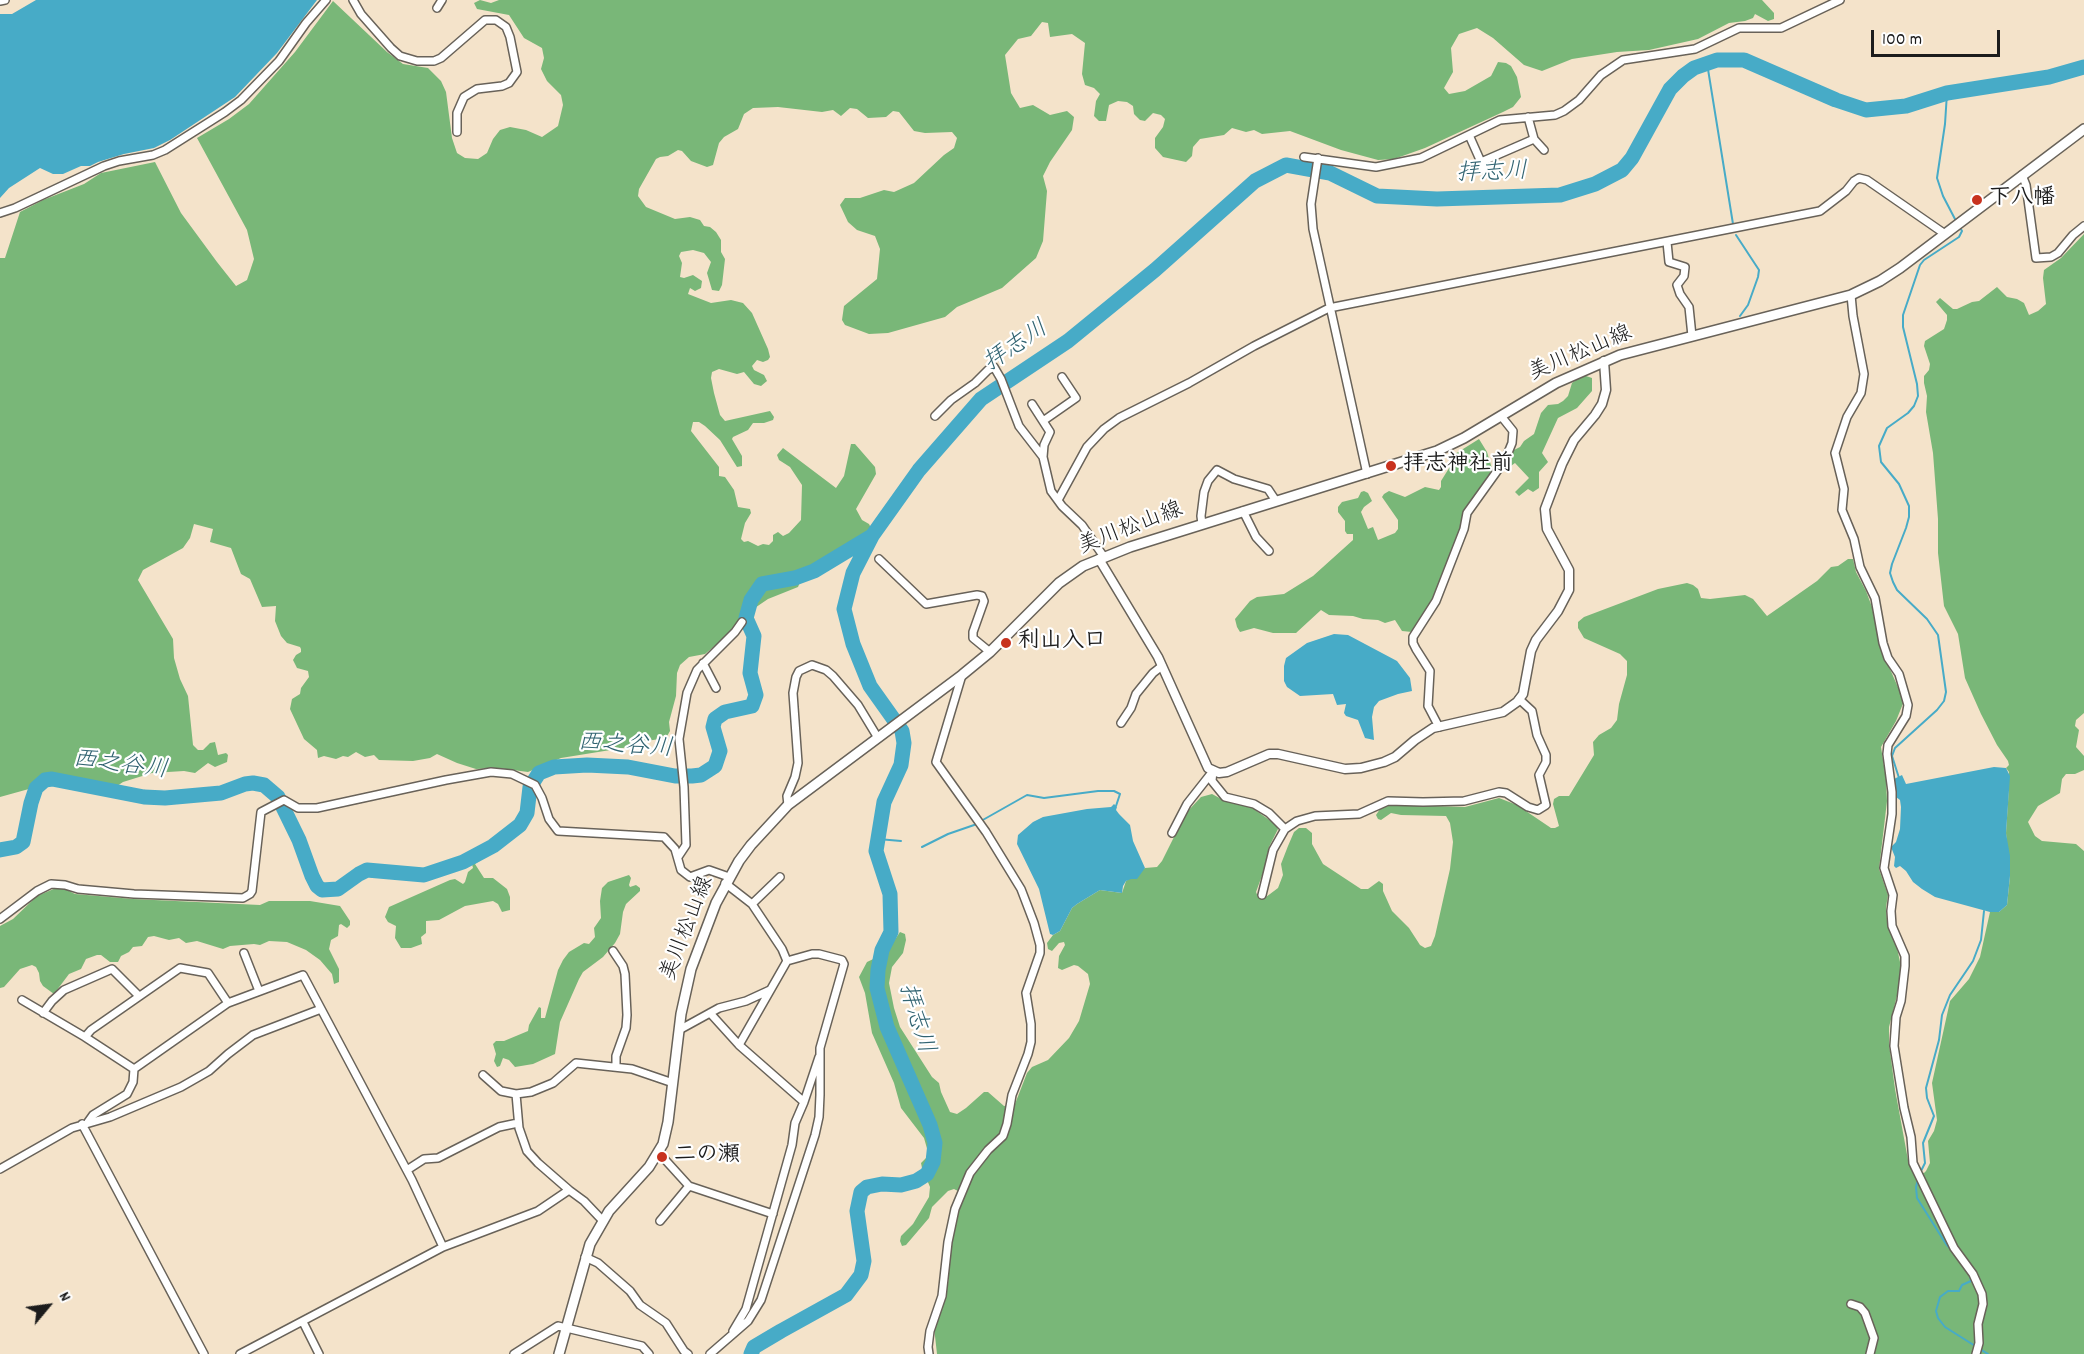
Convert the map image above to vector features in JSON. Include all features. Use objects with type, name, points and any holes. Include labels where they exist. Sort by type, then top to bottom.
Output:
[{"type":"main road","name":"美川松山線","points":[[559,1354],[590,1244],[615,1204],[659,1154],[666,1134],[678,1030],[691,969],[727,880],[751,845],[788,805],[962,675],[990,652],[1047,593],[1069,575],[1102,558],[1243,510],[1437,451],[1464,438],[1556,383],[1604,362],[1646,348],[1851,295],[1889,275],[2084,129]]},
{"type":"street","points":[[0,1],[5,0]]},
{"type":"street","points":[[0,213],[104,166],[165,150],[225,112],[268,73],[326,0]]},
{"type":"street","points":[[353,0],[361,14],[391,48],[400,56],[417,61],[434,61],[441,58],[485,20],[496,20],[506,27],[517,72],[508,83],[493,88],[477,89],[464,97],[457,113],[457,132]]},
{"type":"street","points":[[436,8],[442,0]]},
{"type":"street","points":[[1304,157],[1376,167],[1421,158],[1500,120],[1555,115],[1572,107],[1601,75],[1623,60],[1695,49],[1739,28],[1781,28],[1840,0]]},
{"type":"street","points":[[1528,117],[1534,139],[1544,150]]},
{"type":"street","points":[[1469,135],[1485,171]]},
{"type":"street","points":[[1481,162],[1534,139]]},
{"type":"street","points":[[1317,159],[1311,211],[1329,308],[1367,474]]},
{"type":"street","points":[[2022,175],[2026,185],[2036,258],[2051,257],[2058,253],[2084,226]]},
{"type":"street","points":[[1058,500],[1088,447],[1104,429],[1119,418],[1329,308],[1820,211],[1860,178],[1867,180],[1945,234]]},
{"type":"street","points":[[1667,242],[1669,262],[1685,267],[1684,276],[1677,285],[1689,307],[1692,336]]},
{"type":"street","points":[[1851,295],[1852,316],[1864,374],[1862,393],[1847,417],[1836,448],[1836,461],[1844,489],[1842,510],[1854,539],[1860,567],[1875,598],[1883,643],[1888,657],[1899,674],[1908,705],[1906,716],[1888,745],[1887,754],[1892,792],[1892,814],[1884,868],[1893,895],[1892,926],[1905,956],[1905,978],[1896,1017],[1894,1046],[1911,1137],[1912,1163],[1954,1248],[1973,1274],[1982,1294],[1983,1304],[1978,1324],[1979,1343],[1976,1354]]},
{"type":"street","points":[[1032,404],[1050,432],[1044,445],[1043,457],[1048,483],[1058,500],[1083,525],[1152,645],[1204,761],[1213,771],[1227,772],[1269,754],[1345,769],[1361,768],[1395,757],[1424,733],[1439,727],[1503,712],[1519,699],[1527,682],[1530,658],[1536,640],[1558,611],[1569,590],[1569,570],[1547,529],[1545,509],[1574,440],[1595,416],[1602,404],[1606,390],[1604,362]]},
{"type":"street","points":[[935,416],[994,367],[998,371],[1018,426],[1043,457]]},
{"type":"street","points":[[1043,421],[1076,398],[1064,381],[1074,379]]},
{"type":"street","points":[[1439,727],[1428,706],[1430,671],[1413,643],[1413,637],[1436,601],[1464,529],[1467,513],[1505,460],[1512,442],[1513,431],[1501,416]]},
{"type":"street","points":[[1202,524],[1204,492],[1208,481],[1217,470],[1234,479],[1268,489],[1276,501]]},
{"type":"street","points":[[1243,510],[1257,537],[1269,551]]},
{"type":"street","points":[[879,559],[926,604],[982,596],[984,601],[973,638],[990,652]]},
{"type":"street","points":[[678,857],[686,845],[684,787],[679,739],[681,718],[693,678],[703,663],[735,632],[742,622]]},
{"type":"street","points":[[703,663],[716,688]]},
{"type":"street","points":[[788,805],[787,796],[798,763],[793,693],[799,671],[812,665],[826,670],[850,694],[878,738]]},
{"type":"street","points":[[1121,723],[1131,708],[1136,694],[1153,673],[1162,666]]},
{"type":"street","points":[[929,1354],[930,1331],[942,1296],[948,1242],[955,1209],[970,1173],[988,1150],[1003,1136],[1012,1095],[1028,1054],[1031,1024],[1026,993],[1040,953],[1034,923],[1021,888],[986,832],[936,762],[961,685],[962,675]]},
{"type":"street","points":[[1262,895],[1273,850],[1284,829],[1304,819],[1359,814],[1388,801],[1464,801],[1499,792],[1534,810],[1546,805],[1539,775],[1546,762],[1546,755],[1537,735],[1532,711],[1519,699]]},
{"type":"street","points":[[1213,771],[1212,781],[1225,797],[1254,804],[1269,813],[1284,829]]},
{"type":"street","points":[[1172,833],[1187,804],[1213,771]]},
{"type":"street","points":[[0,919],[37,891],[51,884],[134,894],[247,896],[252,891],[261,812],[275,805],[284,801],[298,808],[317,808],[478,773],[501,772],[527,779],[535,785],[549,819],[558,831],[610,835],[657,835],[669,841],[678,857],[681,870],[690,877],[709,870],[727,880],[752,904],[782,949],[787,961]]},
{"type":"street","points":[[752,904],[780,878]]},
{"type":"street","points":[[613,951],[623,966],[625,974],[627,1015],[626,1028],[616,1056],[616,1066]]},
{"type":"street","points":[[243,953],[259,992]]},
{"type":"street","points":[[728,1338],[746,1309],[792,1145],[795,1123],[820,1055],[844,964],[842,960],[812,954],[787,961],[739,1045]]},
{"type":"street","points":[[85,1037],[91,1030],[180,968],[208,973],[228,1003]]},
{"type":"street","points":[[43,1013],[64,990],[112,969],[139,996]]},
{"type":"street","points":[[134,1069],[228,1003],[303,975],[407,1170],[443,1247]]},
{"type":"street","points":[[678,1030],[711,1012],[770,990]]},
{"type":"street","points":[[22,1000],[134,1069]]},
{"type":"street","points":[[0,1168],[85,1123],[110,1117],[181,1087],[209,1071],[228,1053],[253,1035],[321,1009]]},
{"type":"street","points":[[711,1012],[739,1045],[804,1102]]},
{"type":"street","points":[[710,1354],[748,1321],[756,1311],[771,1271],[819,1117],[820,1055]]},
{"type":"street","points":[[483,1075],[501,1091],[516,1094],[531,1092],[553,1083],[576,1064],[632,1069],[673,1083]]},
{"type":"street","points":[[85,1123],[93,1115],[127,1094],[133,1082],[134,1069]]},
{"type":"street","points":[[516,1094],[518,1123],[524,1144],[531,1157],[585,1201],[603,1221]]},
{"type":"street","points":[[85,1123],[204,1354]]},
{"type":"street","points":[[407,1170],[424,1159],[438,1158],[500,1127],[518,1123]]},
{"type":"street","points":[[659,1154],[689,1186],[772,1214]]},
{"type":"street","points":[[660,1221],[689,1186]]},
{"type":"street","points":[[240,1354],[443,1247],[538,1211],[569,1190]]},
{"type":"street","points":[[585,1257],[598,1263],[630,1291],[640,1305],[666,1323],[688,1354]]},
{"type":"street","points":[[1851,1304],[1860,1308],[1865,1314],[1874,1338],[1870,1354]]},
{"type":"street","points":[[303,1322],[319,1354]]},
{"type":"street","points":[[514,1354],[558,1326],[642,1346],[649,1354]]},
{"type":"green space","points":[[480,0],[491,3],[499,0],[1762,0],[1774,13],[1774,19],[1768,21],[1755,14],[1753,18],[1729,23],[1698,39],[1649,50],[1572,59],[1542,71],[1524,65],[1493,38],[1477,28],[1459,34],[1451,48],[1453,72],[1444,88],[1449,94],[1465,91],[1491,76],[1498,62],[1511,66],[1517,77],[1521,97],[1513,107],[1425,148],[1394,159],[1378,160],[1341,150],[1290,131],[1262,134],[1254,130],[1246,132],[1232,128],[1224,135],[1200,139],[1193,147],[1192,156],[1186,162],[1163,157],[1155,148],[1155,138],[1163,127],[1165,119],[1161,115],[1153,113],[1145,121],[1140,120],[1134,114],[1133,106],[1127,102],[1118,101],[1109,105],[1106,121],[1099,121],[1094,116],[1096,101],[1100,94],[1094,88],[1085,85],[1082,74],[1085,43],[1072,34],[1050,37],[1048,23],[1042,22],[1031,36],[1018,39],[1005,55],[1011,93],[1020,108],[1033,105],[1050,115],[1067,111],[1074,117],[1072,130],[1043,176],[1047,191],[1043,241],[1036,258],[1002,288],[957,307],[945,317],[888,333],[869,334],[845,325],[842,320],[844,306],[877,279],[880,249],[875,236],[857,230],[848,222],[840,205],[845,198],[860,198],[884,190],[894,192],[914,183],[954,148],[957,138],[952,132],[914,131],[899,112],[893,111],[886,117],[868,118],[857,109],[850,108],[841,116],[833,110],[822,112],[778,107],[753,108],[744,114],[738,129],[724,137],[719,143],[713,165],[707,167],[691,161],[682,151],[678,150],[656,159],[639,189],[638,196],[646,207],[675,219],[690,217],[700,220],[704,226],[716,232],[721,240],[721,252],[725,259],[722,285],[719,291],[712,290],[707,273],[711,262],[704,253],[693,250],[681,252],[679,256],[682,263],[680,277],[693,275],[702,281],[701,288],[695,291],[690,288],[688,294],[711,303],[731,300],[743,303],[752,313],[770,357],[763,362],[757,360],[752,366],[754,370],[764,375],[767,381],[761,386],[754,384],[744,372],[737,374],[719,369],[712,372],[714,393],[720,415],[725,421],[770,411],[774,417],[773,420],[764,423],[753,423],[748,430],[733,437],[742,456],[742,466],[737,467],[720,440],[705,426],[699,422],[693,422],[691,431],[719,467],[719,476],[725,477],[734,490],[738,507],[750,509],[751,513],[745,523],[741,539],[744,542],[748,541],[758,546],[769,545],[773,541],[773,535],[778,532],[783,536],[789,533],[801,520],[802,485],[790,467],[779,460],[777,455],[783,448],[836,488],[844,476],[851,444],[855,444],[875,467],[876,474],[856,509],[862,520],[871,528],[869,533],[804,573],[798,587],[768,599],[743,616],[723,639],[705,654],[689,657],[680,665],[677,673],[676,696],[669,722],[670,731],[666,738],[640,742],[629,747],[561,758],[528,772],[498,768],[476,769],[437,754],[430,758],[413,761],[379,760],[374,755],[365,757],[356,752],[348,757],[343,756],[336,759],[324,756],[318,758],[317,750],[304,739],[290,709],[292,699],[300,694],[301,688],[309,677],[308,671],[297,668],[293,660],[301,652],[300,647],[287,643],[281,636],[275,621],[276,606],[262,607],[250,579],[241,574],[231,548],[210,542],[213,529],[194,524],[190,538],[183,548],[143,570],[138,580],[173,639],[174,658],[188,696],[193,745],[198,750],[203,750],[210,743],[215,742],[218,755],[226,753],[228,755],[227,762],[215,767],[208,763],[195,773],[184,771],[152,773],[123,782],[108,792],[54,782],[0,797],[0,258],[5,258],[20,212],[84,184],[101,173],[155,162],[181,213],[236,286],[247,280],[254,259],[247,230],[197,138],[249,104],[295,52],[333,1],[403,64],[428,68],[441,81],[446,92],[452,138],[457,153],[465,158],[478,159],[487,153],[500,130],[510,127],[526,130],[542,137],[558,126],[563,105],[561,95],[547,81],[541,69],[544,58],[542,48],[524,38],[509,15],[477,9],[474,3]]},
{"type":"green space","points":[[2084,234],[2084,713],[2076,720],[2075,726],[2079,730],[2076,747],[2084,756],[2084,770],[2075,774],[2066,774],[2062,779],[2060,793],[2038,806],[2028,822],[2035,836],[2042,841],[2076,844],[2084,851],[2084,1354],[937,1354],[934,1327],[942,1310],[948,1285],[951,1243],[958,1209],[964,1194],[954,1189],[948,1191],[932,1207],[929,1218],[906,1245],[902,1246],[901,1236],[913,1224],[929,1197],[930,1187],[921,1163],[928,1152],[924,1138],[901,1108],[894,1083],[872,1033],[865,993],[859,977],[867,962],[886,953],[900,932],[905,934],[903,953],[892,967],[889,983],[894,1008],[900,1027],[932,1077],[939,1083],[950,1112],[957,1114],[984,1092],[988,1092],[1004,1106],[1015,1104],[1027,1073],[1032,1067],[1048,1060],[1069,1038],[1079,1021],[1090,984],[1088,974],[1078,966],[1074,965],[1062,970],[1058,968],[1064,942],[1059,943],[1052,951],[1048,949],[1047,943],[1053,935],[1060,931],[1072,908],[1077,904],[1100,890],[1122,893],[1126,881],[1145,868],[1157,867],[1186,813],[1201,797],[1212,794],[1225,801],[1251,807],[1275,824],[1278,829],[1269,847],[1256,892],[1258,897],[1266,897],[1278,888],[1283,875],[1281,864],[1294,832],[1299,828],[1306,828],[1312,833],[1312,844],[1323,864],[1361,889],[1368,889],[1379,881],[1383,884],[1383,891],[1392,911],[1409,928],[1420,945],[1425,948],[1431,946],[1450,869],[1453,842],[1450,823],[1446,816],[1391,813],[1381,820],[1376,815],[1380,809],[1402,805],[1465,807],[1499,798],[1517,805],[1551,828],[1559,826],[1553,804],[1554,799],[1559,796],[1569,796],[1594,755],[1593,742],[1599,735],[1611,728],[1617,720],[1627,675],[1627,661],[1620,654],[1584,638],[1578,628],[1578,622],[1584,617],[1658,589],[1687,583],[1698,589],[1701,598],[1745,595],[1753,599],[1767,616],[1817,581],[1831,567],[1853,559],[1856,572],[1866,591],[1872,607],[1879,644],[1904,701],[1881,747],[1887,801],[1879,869],[1888,895],[1887,921],[1896,943],[1900,962],[1901,980],[1889,1027],[1895,1089],[1911,1169],[1924,1173],[1930,1163],[1928,1141],[1937,1120],[1932,1083],[1950,1001],[1969,979],[1980,957],[1990,912],[1999,912],[2007,905],[2010,876],[2006,833],[2009,772],[2006,768],[2009,765],[1981,714],[1965,678],[1958,634],[1944,606],[1938,553],[1933,453],[1924,383],[1924,376],[1930,364],[1924,346],[1925,341],[1944,329],[1947,320],[1947,315],[1936,302],[1940,298],[1953,309],[1957,309],[1979,301],[1997,287],[2007,297],[2024,303],[2029,315],[2038,311],[2046,304],[2044,270],[2061,258]]},
{"type":"green space","points":[[1583,375],[1592,378],[1592,391],[1577,408],[1558,418],[1542,453],[1548,462],[1539,472],[1539,488],[1533,492],[1528,489],[1519,496],[1515,492],[1529,478],[1515,463],[1508,468],[1505,466],[1512,451],[1534,434],[1541,413],[1548,405],[1563,401],[1568,396],[1572,383]]},
{"type":"green space","points":[[1479,439],[1487,452],[1493,472],[1464,511],[1461,528],[1433,599],[1412,632],[1402,631],[1395,620],[1385,623],[1353,616],[1329,615],[1321,610],[1296,633],[1273,633],[1254,628],[1240,632],[1235,619],[1250,601],[1257,597],[1284,594],[1313,576],[1353,540],[1353,534],[1347,534],[1345,521],[1338,512],[1338,507],[1342,502],[1358,498],[1361,492],[1368,493],[1372,501],[1361,512],[1368,529],[1373,527],[1378,540],[1395,533],[1398,529],[1398,520],[1382,497],[1384,494],[1389,491],[1405,497],[1425,487],[1439,490],[1441,481],[1455,454]]},
{"type":"green space","points":[[532,793],[534,800],[527,825],[514,838],[475,864],[484,878],[493,878],[507,889],[510,897],[510,910],[502,912],[498,904],[493,901],[465,906],[439,920],[426,921],[426,933],[421,937],[422,944],[411,948],[401,948],[395,938],[396,926],[388,922],[385,917],[389,907],[450,880],[455,879],[463,884],[468,872],[473,868],[470,856],[472,852],[494,840],[514,824],[521,817],[528,796]]},
{"type":"green space","points":[[629,875],[630,887],[636,885],[640,891],[626,904],[620,934],[615,943],[603,957],[583,972],[579,979],[560,1022],[555,1054],[533,1064],[515,1067],[509,1060],[503,1058],[500,1066],[497,1067],[494,1061],[496,1054],[493,1044],[528,1031],[539,1007],[541,1018],[545,1018],[558,970],[563,960],[569,952],[584,943],[589,944],[595,937],[594,928],[601,918],[602,888],[608,882]]},
{"type":"green space","points":[[56,888],[75,894],[133,899],[260,905],[269,901],[310,901],[340,906],[350,921],[350,925],[347,928],[339,925],[338,936],[331,940],[329,949],[339,969],[339,982],[334,984],[332,974],[320,960],[306,950],[287,942],[269,941],[260,945],[230,946],[223,949],[197,941],[186,943],[179,938],[169,940],[154,936],[148,937],[142,946],[133,947],[121,956],[118,962],[110,962],[101,955],[86,959],[81,969],[69,974],[54,994],[43,986],[36,967],[32,965],[20,969],[4,987],[0,988],[0,926],[13,919],[37,896]]},
{"type":"water","points":[[36,0],[317,0],[277,53],[235,97],[170,140],[154,148],[124,154],[90,166],[81,166],[63,174],[53,174],[40,168],[9,188],[0,198],[0,14],[12,14]]},
{"type":"water","points":[[1334,634],[1348,635],[1397,661],[1410,678],[1412,691],[1379,701],[1374,707],[1372,717],[1374,740],[1365,738],[1358,720],[1346,716],[1344,713],[1346,704],[1337,705],[1333,694],[1300,696],[1287,687],[1284,681],[1286,658],[1307,643]]},
{"type":"water","points":[[1994,767],[2006,768],[2010,776],[2006,833],[2010,856],[2010,876],[2007,905],[1999,912],[1990,912],[1935,897],[1913,882],[1900,866],[1896,868],[1894,866],[1895,857],[1891,847],[1896,842],[1900,829],[1901,807],[1900,800],[1896,797],[1894,779],[1902,775],[1906,784]]},
{"type":"water","points":[[1114,804],[1119,814],[1130,825],[1133,841],[1145,868],[1137,879],[1126,881],[1122,893],[1100,890],[1077,904],[1072,908],[1060,931],[1053,935],[1050,934],[1039,889],[1017,844],[1018,835],[1043,817],[1111,807]]},
{"type":"waterway","name":"拝志川","points":[[751,1354],[754,1347],[846,1295],[861,1275],[864,1261],[857,1211],[861,1192],[867,1187],[882,1184],[901,1185],[916,1181],[927,1174],[933,1162],[935,1143],[930,1125],[887,1027],[877,988],[882,950],[891,932],[890,894],[876,851],[884,802],[901,765],[904,743],[902,731],[870,686],[853,644],[844,609],[853,573],[872,536],[919,470],[981,399],[1068,341],[1155,270],[1255,181],[1286,165],[1330,173],[1377,196],[1437,199],[1560,195],[1595,184],[1622,170],[1632,158],[1670,89],[1694,68],[1717,60],[1744,60],[1836,100],[1866,110],[1906,106],[1947,93],[2049,77],[2084,67]]},
{"type":"waterway","points":[[1707,63],[1733,224]]},
{"type":"waterway","points":[[1947,93],[1937,178],[1956,221]]},
{"type":"waterway","points":[[1899,778],[1892,756],[1895,748],[1937,710],[1944,701],[1946,692],[1938,635],[1927,619],[1897,590],[1890,573],[1906,528],[1909,506],[1899,484],[1881,462],[1879,446],[1887,428],[1908,413],[1918,396],[1903,327],[1903,315],[1920,265],[1959,237],[1962,231],[1959,226]]},
{"type":"waterway","points":[[1736,235],[1759,270],[1748,305],[1740,316]]},
{"type":"waterway","name":"西之谷川","points":[[0,850],[16,847],[23,842],[36,788],[45,780],[52,779],[144,797],[165,798],[221,793],[253,783],[264,785],[278,797],[299,840],[312,876],[322,890],[338,889],[367,870],[424,875],[463,862],[493,846],[520,825],[527,813],[530,787],[539,773],[554,767],[587,765],[628,767],[675,776],[692,776],[701,775],[715,766],[720,751],[713,727],[715,719],[725,712],[752,706],[756,695],[750,673],[754,636],[746,618],[751,600],[762,584],[795,578],[814,571],[872,536]]},
{"type":"waterway","points":[[981,821],[1027,795],[1044,798],[1114,791],[1120,794],[1116,806]]},
{"type":"waterway","points":[[922,847],[948,834],[977,824]]},
{"type":"waterway","points":[[878,839],[901,841]]},
{"type":"waterway","points":[[1920,1173],[1925,1163],[1923,1143],[1934,1116],[1926,1088],[1939,1040],[1942,1015],[1950,995],[1973,961],[1981,940],[1984,911]]},
{"type":"waterway","points":[[1918,1179],[1917,1198],[1946,1244],[1955,1254]]},
{"type":"waterway","points":[[1970,1276],[1971,1281],[1962,1285],[1959,1291],[1948,1291],[1940,1297],[1936,1311],[1945,1327],[1988,1354]]},
{"type":"place","name":"下八幡","points":[[1977,200]]},
{"type":"place","name":"拝志神社前","points":[[1391,466]]},
{"type":"place","name":"利山入口","points":[[1006,643]]},
{"type":"place","name":"二の瀬","points":[[662,1157]]}]
